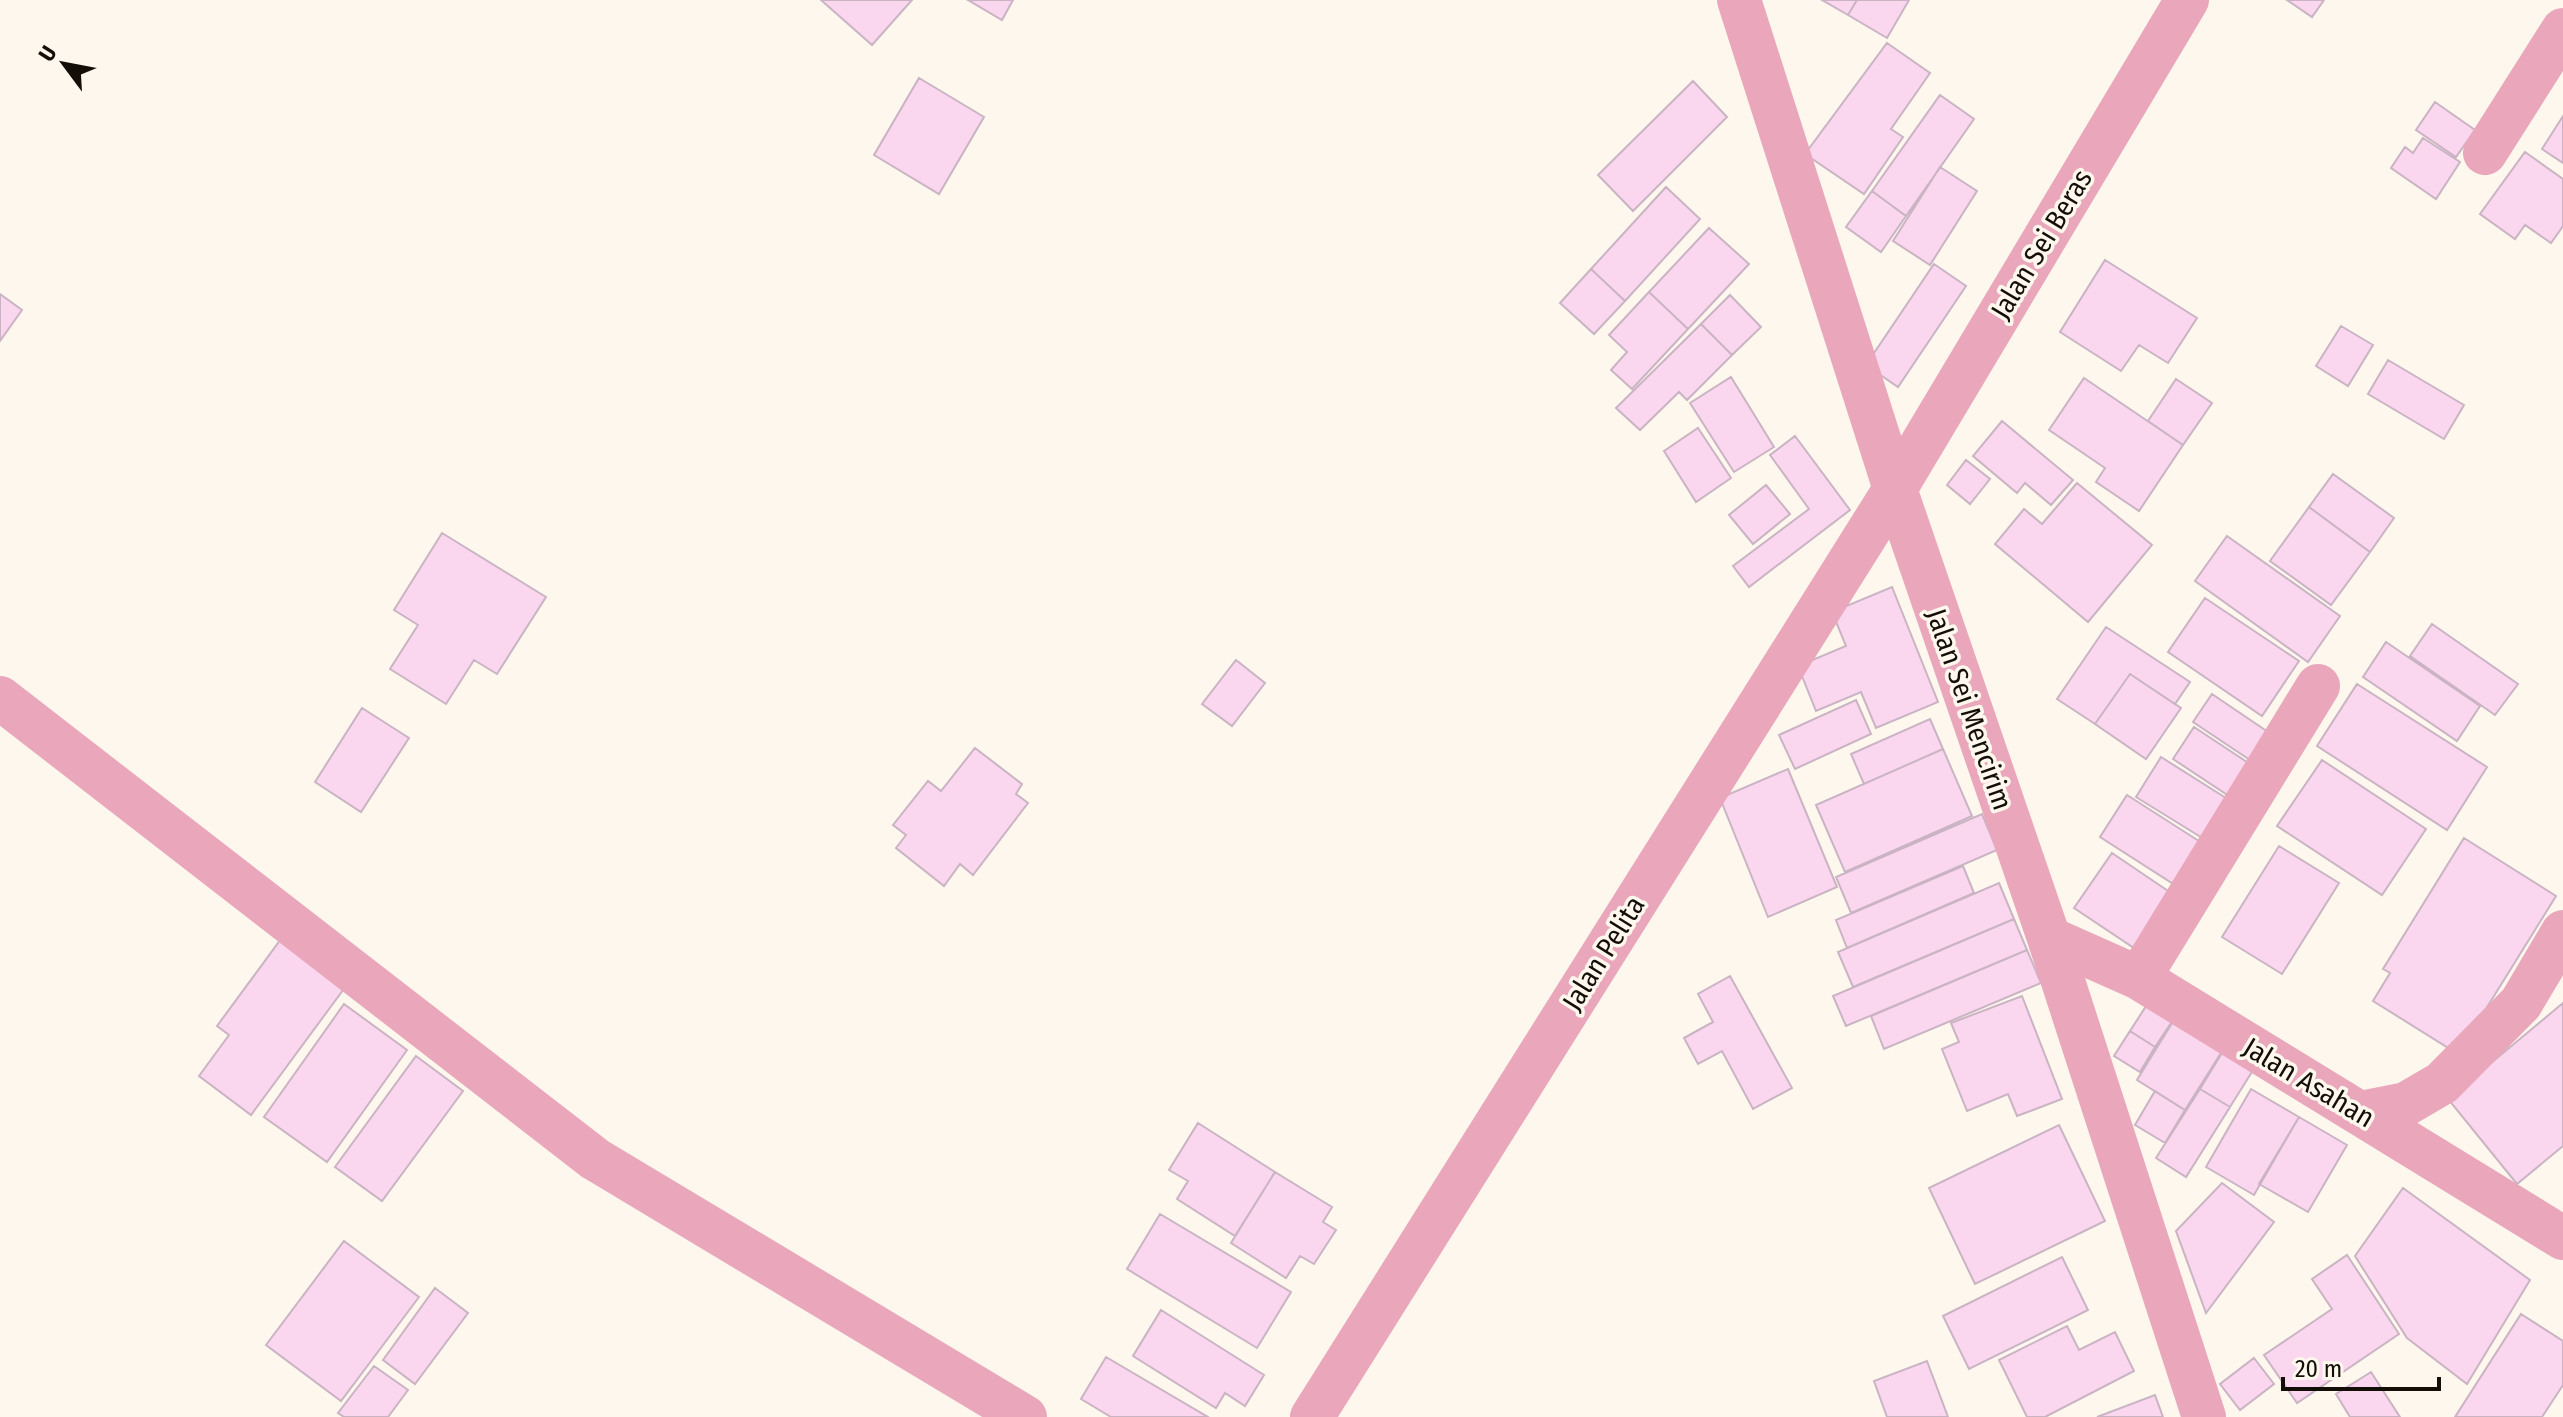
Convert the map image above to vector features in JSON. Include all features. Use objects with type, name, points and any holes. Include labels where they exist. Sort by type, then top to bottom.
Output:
[{"type":"street","name":"Jalan Sei Mencirim","points":[[1739,0],[1895,489],[2049,938],[2204,1417]]},
{"type":"street","name":"Jalan Sei Beras","points":[[1895,489],[2187,0]]},
{"type":"street","points":[[2485,153],[2563,30]]},
{"type":"street","name":"Jalan Pelita","points":[[1312,1417],[1895,489]]},
{"type":"street","points":[[2139,978],[2318,686]]},
{"type":"street","points":[[0,698],[595,1159],[1025,1417]]},
{"type":"street","points":[[2360,1113],[2406,1104],[2442,1083],[2521,1003],[2563,932]]},
{"type":"street","name":"Jalan Asahan","points":[[2049,938],[2139,978],[2563,1238]]},
{"type":"building","points":[[821,0],[912,0],[872,45]]},
{"type":"building","points":[[968,0],[1013,0],[1002,20]]},
{"type":"building","points":[[1822,0],[1857,0],[1848,15]]},
{"type":"building","points":[[1857,0],[1909,0],[1887,38],[1848,15]]},
{"type":"building","points":[[2287,0],[2324,0],[2312,17]]},
{"type":"building","points":[[1887,43],[1930,73],[1891,129],[1903,137],[1864,194],[1805,154]]},
{"type":"building","points":[[919,78],[984,117],[939,194],[874,155]]},
{"type":"building","points":[[1693,81],[1727,117],[1633,211],[1598,175]]},
{"type":"building","points":[[1940,95],[1974,119],[1906,216],[1872,191]]},
{"type":"building","points":[[2435,102],[2475,130],[2456,157],[2416,130]]},
{"type":"building","points":[[2563,116],[2563,163],[2542,149]]},
{"type":"building","points":[[2423,138],[2460,162],[2436,199],[2391,168],[2405,147],[2413,153]]},
{"type":"building","points":[[2525,152],[2563,179],[2563,226],[2551,243],[2525,225],[2515,239],[2480,214]]},
{"type":"building","points":[[1940,167],[1977,191],[1930,265],[1893,241]]},
{"type":"building","points":[[1666,187],[1700,219],[1625,301],[1591,269]]},
{"type":"building","points":[[1872,191],[1906,216],[1881,252],[1846,227]]},
{"type":"building","points":[[1709,228],[1749,264],[1688,329],[1649,292]]},
{"type":"building","points":[[2105,260],[2197,318],[2168,363],[2139,345],[2121,371],[2060,332]]},
{"type":"building","points":[[1934,264],[1966,286],[1898,387],[1866,365]]},
{"type":"building","points":[[1591,269],[1625,301],[1594,334],[1560,303]]},
{"type":"building","points":[[1649,292],[1688,329],[1632,389],[1611,370],[1627,352],[1609,335]]},
{"type":"building","points":[[0,294],[22,310],[0,341]]},
{"type":"building","points":[[1730,295],[1761,327],[1732,355],[1701,324]]},
{"type":"building","points":[[1701,324],[1732,355],[1687,400],[1679,392],[1640,430],[1616,408]]},
{"type":"building","points":[[2341,326],[2373,345],[2348,386],[2316,366]]},
{"type":"building","points":[[2388,360],[2464,405],[2444,439],[2368,394]]},
{"type":"building","points":[[1731,377],[1774,447],[1734,472],[1690,403]]},
{"type":"building","points":[[2084,378],[2183,445],[2139,511],[2096,482],[2105,468],[2049,430]]},
{"type":"building","points":[[2176,379],[2212,403],[2183,445],[2148,421]]},
{"type":"building","points":[[2002,421],[2073,480],[2051,505],[2025,483],[2017,493],[1973,456]]},
{"type":"building","points":[[1698,428],[1731,478],[1696,502],[1664,451]]},
{"type":"building","points":[[1795,436],[1850,510],[1749,587],[1733,566],[1809,509],[1770,455]]},
{"type":"building","points":[[1966,460],[1990,479],[1970,504],[1947,485]]},
{"type":"building","points":[[2333,474],[2394,518],[2370,552],[2309,507]]},
{"type":"building","points":[[2077,483],[2152,545],[2088,622],[1995,544],[2024,509],[2042,524]]},
{"type":"building","points":[[1766,485],[1790,514],[1753,544],[1729,515]]},
{"type":"building","points":[[2309,507],[2370,552],[2331,605],[2270,561]]},
{"type":"building","points":[[442,533],[546,597],[497,674],[474,660],[446,704],[390,669],[418,625],[394,610]]},
{"type":"building","points":[[2227,536],[2340,616],[2308,662],[2195,581]]},
{"type":"building","points":[[1892,587],[1938,702],[1876,728],[1861,692],[1816,711],[1798,666],[1846,646],[1832,612]]},
{"type":"building","points":[[2205,598],[2299,661],[2262,716],[2168,652]]},
{"type":"building","points":[[2432,624],[2518,684],[2495,715],[2410,656]]},
{"type":"building","points":[[2106,627],[2190,682],[2175,704],[2130,674],[2095,724],[2057,699]]},
{"type":"building","points":[[2386,642],[2480,706],[2457,741],[2363,677]]},
{"type":"building","points":[[1236,660],[1265,683],[1232,726],[1202,704]]},
{"type":"building","points":[[2130,674],[2181,708],[2146,759],[2095,724]]},
{"type":"building","points":[[2357,684],[2487,767],[2447,830],[2317,746]]},
{"type":"building","points":[[2212,694],[2274,736],[2256,764],[2193,722]]},
{"type":"building","points":[[1856,700],[1871,734],[1795,769],[1779,735]]},
{"type":"building","points":[[362,708],[409,738],[361,812],[315,782]]},
{"type":"building","points":[[1930,719],[1943,749],[1864,784],[1851,754]]},
{"type":"building","points":[[2194,727],[2253,766],[2232,798],[2173,759]]},
{"type":"building","points":[[975,748],[1022,784],[1016,794],[1028,803],[973,875],[960,864],[944,886],[896,848],[906,835],[893,825],[928,781],[941,791]]},
{"type":"building","points":[[1943,749],[1972,816],[1845,872],[1816,805]]},
{"type":"building","points":[[2161,757],[2237,805],[2212,844],[2136,797]]},
{"type":"building","points":[[2322,760],[2426,829],[2382,895],[2277,826]]},
{"type":"building","points":[[1788,769],[1837,887],[1768,917],[1720,798]]},
{"type":"building","points":[[2127,795],[2202,843],[2175,885],[2100,837]]},
{"type":"building","points":[[1982,814],[1997,850],[1851,913],[1836,877]]},
{"type":"building","points":[[2464,838],[2556,896],[2458,1054],[2373,1001],[2390,973],[2383,969]]},
{"type":"building","points":[[2279,846],[2339,883],[2282,974],[2222,937]]},
{"type":"building","points":[[2112,853],[2177,897],[2140,952],[2074,908]]},
{"type":"building","points":[[1963,866],[1974,893],[1847,948],[1836,920]]},
{"type":"building","points":[[1999,883],[2014,919],[1853,987],[1838,952]]},
{"type":"building","points":[[2014,919],[2027,950],[1846,1026],[1833,996]]},
{"type":"building","points":[[281,939],[346,986],[251,1115],[199,1076],[229,1035],[217,1026]]},
{"type":"building","points":[[2027,950],[2041,983],[1884,1049],[1871,1016]]},
{"type":"building","points":[[1730,976],[1792,1088],[1753,1109],[1722,1051],[1698,1064],[1684,1038],[1713,1022],[1698,994]]},
{"type":"building","points":[[2022,996],[2062,1099],[2017,1116],[2008,1094],[1967,1111],[1942,1049],[1959,1042],[1951,1023]]},
{"type":"building","points":[[2150,1000],[2175,1017],[2155,1047],[2130,1031]]},
{"type":"building","points":[[2563,1003],[2563,1146],[2517,1184],[2448,1099]]},
{"type":"building","points":[[344,1004],[407,1050],[327,1162],[264,1117]]},
{"type":"building","points":[[2177,1015],[2226,1045],[2185,1110],[2137,1080]]},
{"type":"building","points":[[2130,1031],[2155,1047],[2140,1072],[2114,1056]]},
{"type":"building","points":[[2225,1048],[2255,1067],[2230,1107],[2200,1089]]},
{"type":"building","points":[[416,1056],[463,1091],[382,1201],[335,1167]]},
{"type":"building","points":[[2200,1089],[2230,1107],[2186,1177],[2156,1158]]},
{"type":"building","points":[[2251,1089],[2299,1117],[2254,1195],[2206,1167]]},
{"type":"building","points":[[2155,1091],[2185,1110],[2165,1143],[2135,1125]]},
{"type":"building","points":[[2299,1117],[2347,1145],[2308,1212],[2259,1184]]},
{"type":"building","points":[[1198,1123],[1275,1172],[1235,1236],[1177,1199],[1188,1181],[1169,1170]]},
{"type":"building","points":[[2059,1125],[2105,1221],[1975,1284],[1929,1188]]},
{"type":"building","points":[[1275,1172],[1332,1207],[1323,1222],[1336,1230],[1314,1264],[1300,1256],[1286,1278],[1231,1243]]},
{"type":"building","points":[[2222,1183],[2274,1222],[2206,1313],[2176,1231]]},
{"type":"building","points":[[2403,1188],[2530,1280],[2467,1384],[2407,1338],[2355,1256]]},
{"type":"building","points":[[1160,1214],[1291,1292],[1257,1348],[1127,1269]]},
{"type":"building","points":[[344,1241],[419,1297],[341,1401],[266,1345]]},
{"type":"building","points":[[2347,1255],[2399,1334],[2297,1403],[2264,1355],[2332,1309],[2312,1279]]},
{"type":"building","points":[[2062,1257],[2088,1310],[1969,1369],[1943,1316]]},
{"type":"building","points":[[435,1288],[468,1313],[415,1384],[383,1360]]},
{"type":"building","points":[[1161,1310],[1264,1375],[1245,1406],[1225,1393],[1216,1408],[1133,1356]]},
{"type":"building","points":[[2521,1314],[2563,1341],[2563,1385],[2542,1417],[2455,1417]]},
{"type":"building","points":[[2067,1326],[2079,1350],[2115,1332],[2134,1371],[2045,1417],[2027,1417],[1999,1360]]},
{"type":"building","points":[[1106,1357],[1208,1417],[1111,1417],[1081,1399]]},
{"type":"building","points":[[2254,1358],[2274,1384],[2240,1410],[2220,1384]]},
{"type":"building","points":[[1927,1361],[1948,1417],[1887,1417],[1874,1381]]},
{"type":"building","points":[[374,1366],[408,1390],[388,1417],[344,1417],[338,1413]]},
{"type":"building","points":[[2371,1372],[2400,1417],[2350,1417],[2336,1394]]},
{"type":"building","points":[[2155,1395],[2163,1417],[2097,1417]]}]
